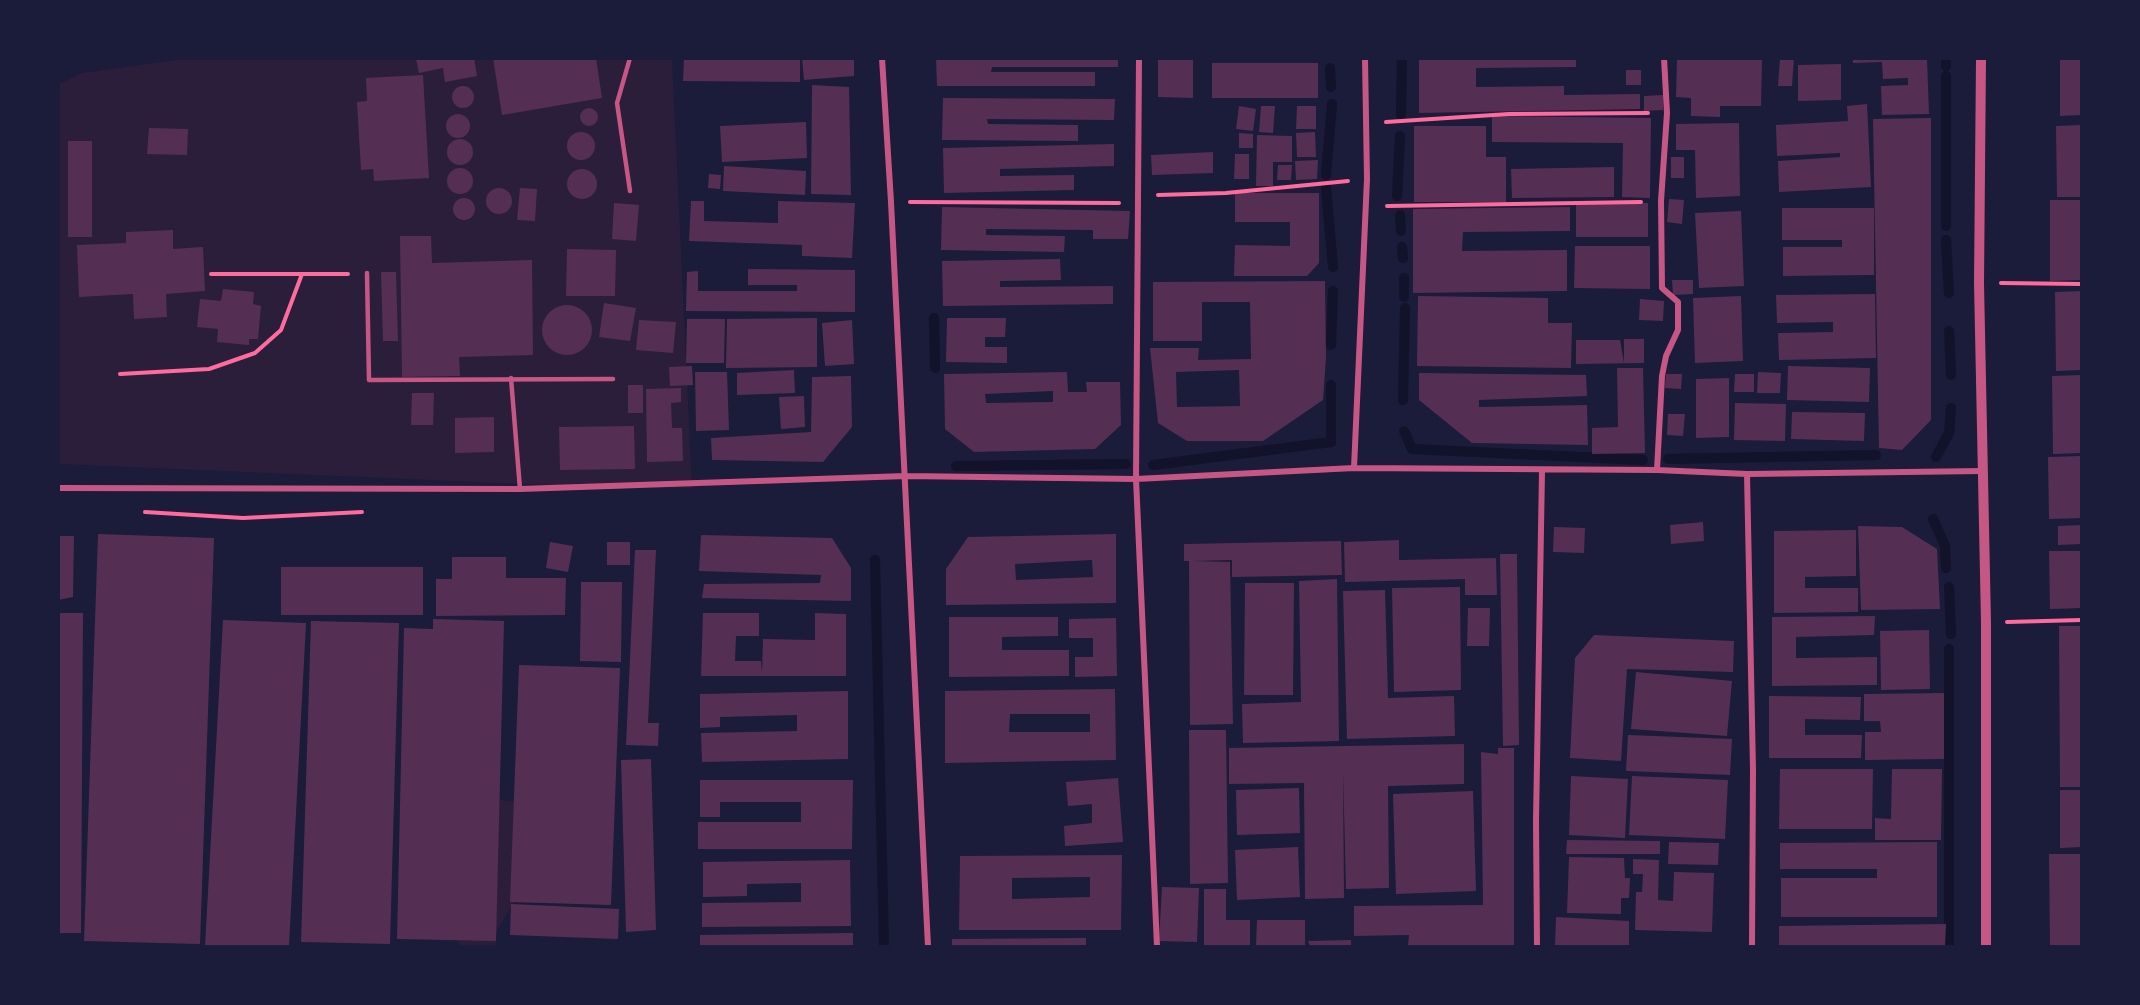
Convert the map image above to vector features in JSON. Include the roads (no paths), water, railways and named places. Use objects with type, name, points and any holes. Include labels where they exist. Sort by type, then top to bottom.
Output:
[{"type":"street","points":[[882,58],[906,476],[928,946]]},
{"type":"street","points":[[1139,58],[1136,479],[1157,946]]},
{"type":"street","points":[[1354,468],[1367,179],[1365,58]]},
{"type":"street","points":[[1657,470],[1662,376],[1666,356],[1678,330],[1678,302],[1662,288],[1661,201],[1667,113],[1664,58]]},
{"type":"street","points":[[1981,58],[1979,283],[1986,623],[1986,946]]},
{"type":"street","points":[[58,488],[520,489],[906,476],[1136,479],[1354,468],[1657,470],[1747,474],[1983,471]]},
{"type":"street","points":[[1537,946],[1536,820],[1542,471]]},
{"type":"street","points":[[1747,474],[1753,770],[1752,946]]},
{"type":"lane","points":[[630,58],[617,103],[630,191]]},
{"type":"lane","points":[[367,273],[369,380],[613,379]]},
{"type":"lane","points":[[511,378],[520,489]]},
{"type":"waterway","points":[[1401,115],[1402,58]]},
{"type":"waterway","points":[[1946,58],[1946,66]]},
{"type":"waterway","points":[[1330,68],[1331,87]]},
{"type":"waterway","points":[[1946,76],[1946,226]]},
{"type":"waterway","points":[[1326,175],[1332,104]]},
{"type":"waterway","points":[[1397,196],[1400,136]]},
{"type":"waterway","points":[[1326,188],[1333,267]]},
{"type":"waterway","points":[[1400,215],[1401,231]]},
{"type":"waterway","points":[[1946,240],[1949,293]]},
{"type":"waterway","points":[[1402,247],[1403,258]]},
{"type":"waterway","points":[[1404,278],[1404,297]]},
{"type":"waterway","points":[[1331,345],[1333,291]]},
{"type":"waterway","points":[[1403,400],[1405,308]]},
{"type":"waterway","points":[[934,318],[935,368]]},
{"type":"waterway","points":[[1949,331],[1951,375]]},
{"type":"waterway","points":[[1153,465],[1331,442],[1331,385]]},
{"type":"waterway","points":[[1936,457],[1949,433],[1951,408]]},
{"type":"waterway","points":[[1404,431],[1412,449],[1643,460]]},
{"type":"waterway","points":[[1668,459],[1876,455]]},
{"type":"waterway","points":[[956,466],[1126,464]]},
{"type":"waterway","points":[[1933,519],[1945,546],[1946,568]]},
{"type":"waterway","points":[[875,560],[884,946]]},
{"type":"waterway","points":[[1949,587],[1951,634]]},
{"type":"waterway","points":[[1949,649],[1949,946]]}]
